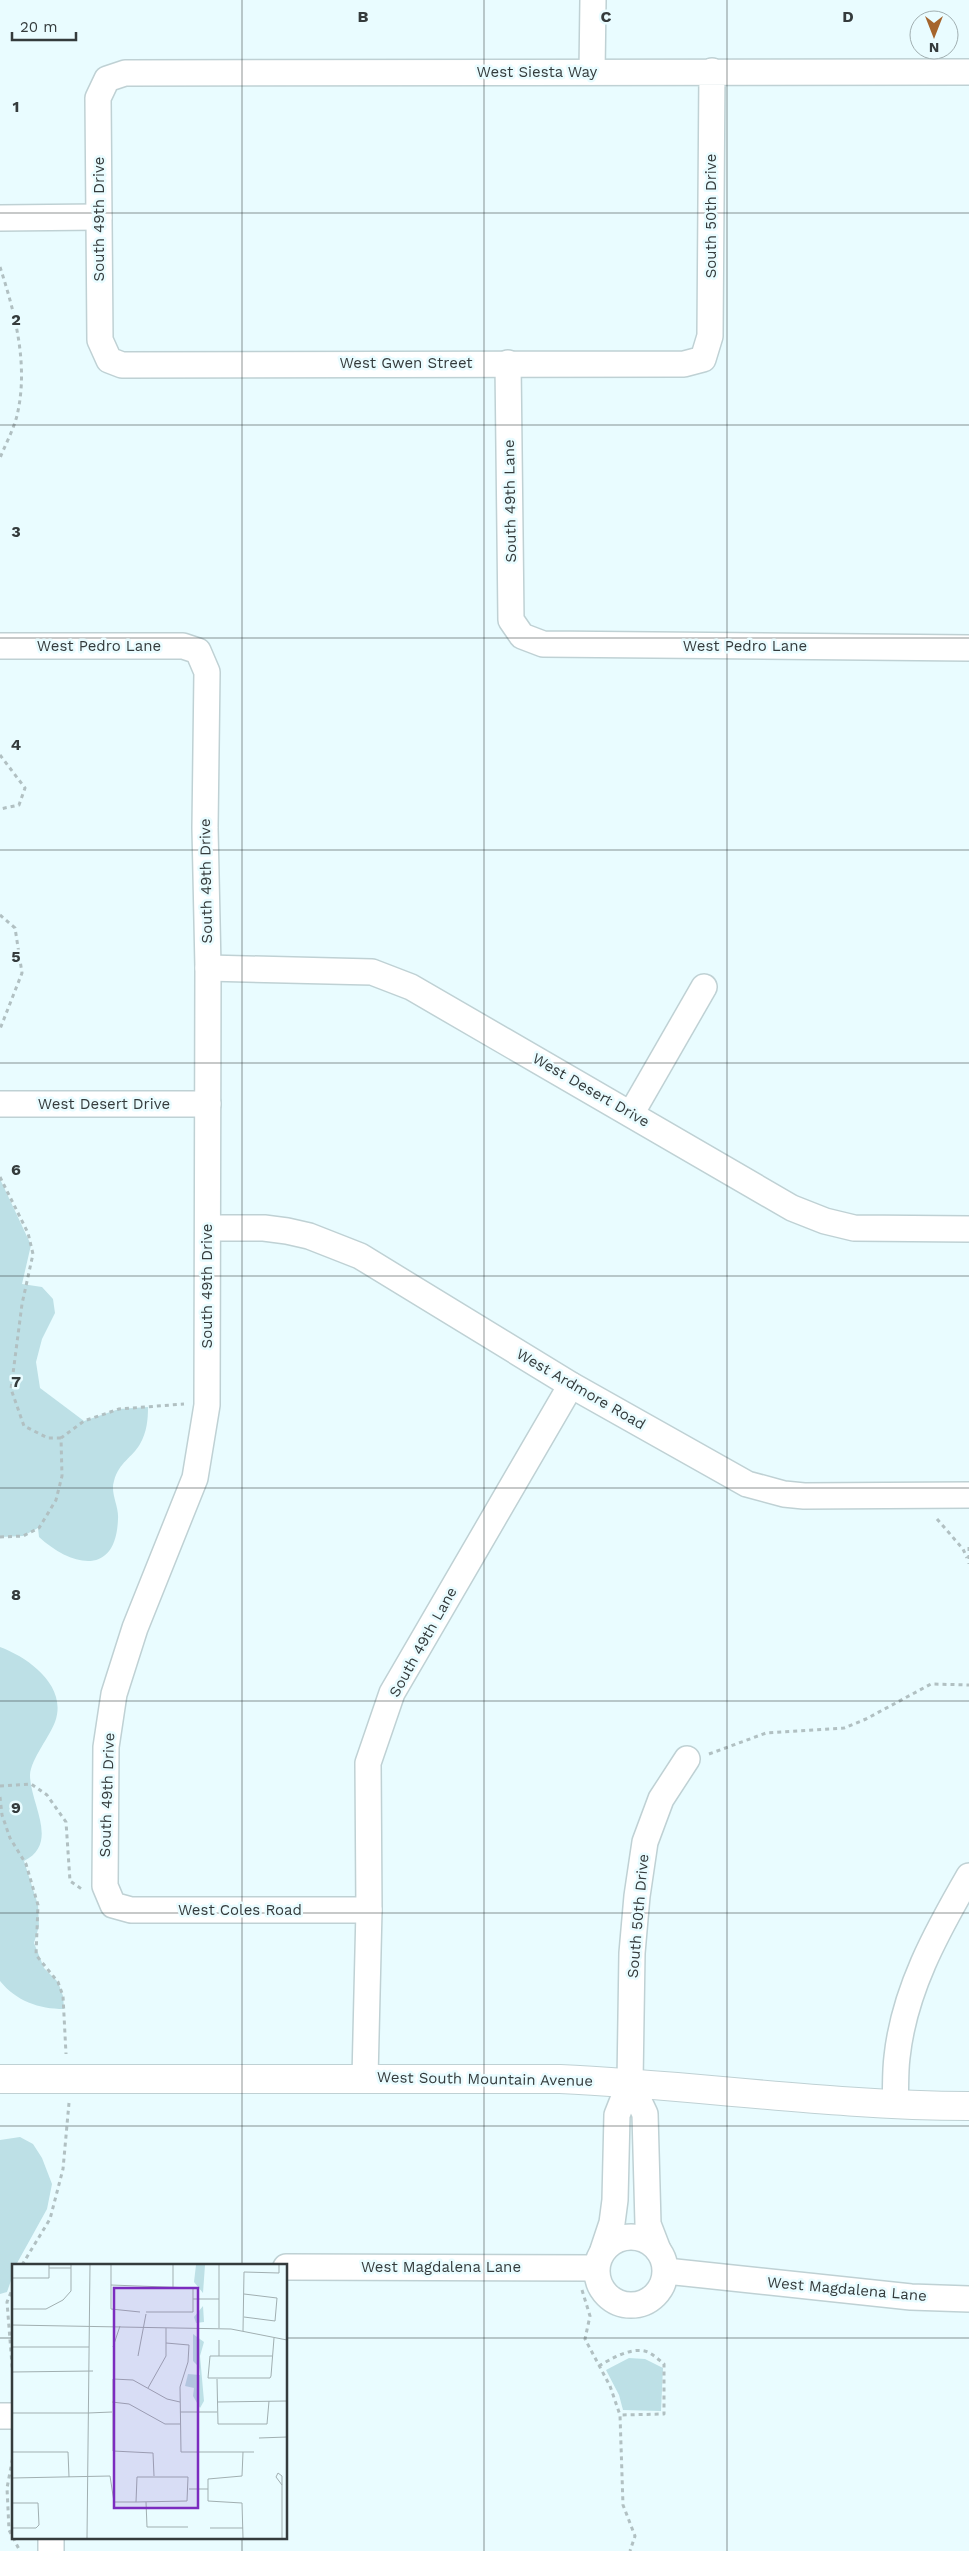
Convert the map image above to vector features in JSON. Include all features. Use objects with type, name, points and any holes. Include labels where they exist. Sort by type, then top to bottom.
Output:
[{"type":"street","points":[[592,0],[592,72]]},
{"type":"street","name":"West Siesta Way","points":[[107,78],[126,72],[969,72]]},
{"type":"street","name":"South 50th Drive","points":[[703,359],[710,336],[712,72]]},
{"type":"street","name":"South 49th Drive","points":[[107,78],[98,98],[100,340],[109,360]]},
{"type":"street","points":[[0,218],[99,217]]},
{"type":"street","name":"West Gwen Street","points":[[109,360],[122,365],[684,364],[703,359]]},
{"type":"street","name":"South 49th Lane","points":[[508,363],[511,620],[522,636]]},
{"type":"street","name":"West Pedro Lane","points":[[522,636],[543,644],[969,648]]},
{"type":"street","name":"West Pedro Lane","points":[[0,646],[183,646],[198,651]]},
{"type":"street","name":"South 49th Drive","points":[[113,1905],[105,1886],[105,1866],[106,1747],[114,1694],[135,1628],[195,1478],[207,1405],[208,968],[205,828],[207,672],[198,651]]},
{"type":"street","name":"West Desert Drive","points":[[208,968],[372,972],[411,987],[776,1200],[825,1221],[863,1228],[969,1229]]},
{"type":"street","points":[[631,1114],[704,987]]},
{"type":"street","name":"West Desert Drive","points":[[0,1104],[208,1104]]},
{"type":"street","name":"West Ardmore Road","points":[[208,1228],[264,1228],[287,1231],[336,1245],[360,1256],[571,1385],[747,1484],[766,1490],[804,1496],[969,1496]]},
{"type":"street","name":"South 49th Lane","points":[[365,2078],[369,1910],[368,1763],[392,1693],[571,1385]]},
{"type":"street","name":"South 50th Drive","points":[[593,2262],[612,2223],[615,2200],[617,2115],[630,2082],[632,1954],[636,1896],[645,1842],[661,1799],[687,1759]]},
{"type":"street","points":[[895,2104],[897,2057],[910,1998],[932,1942],[969,1876]]},
{"type":"street","name":"West Coles Road","points":[[113,1905],[131,1910],[369,1910]]},
{"type":"street","name":"West South Mountain Avenue","points":[[0,2079],[560,2079],[630,2082],[895,2104],[969,2106]]},
{"type":"street","name":"South 50th Drive","points":[[630,2082],[644,2114],[648,2224],[662,2260]]},
{"type":"street","name":"West Magdalena Lane","points":[[288,2267],[593,2262],[617,2239],[635,2236],[652,2243],[662,2260],[911,2297],[969,2299]]},
{"type":"street","points":[[593,2262],[597,2278],[606,2295],[624,2304],[634,2305],[644,2303],[660,2290],[662,2260]]},
{"type":"street","points":[[51,2538],[51,2551]]},
{"type":"path","points":[[0,267],[12,303],[22,361],[18,412],[0,458]]},
{"type":"path","points":[[0,755],[25,788],[19,805],[0,808]]},
{"type":"path","points":[[0,915],[14,928],[22,972],[0,1029]]},
{"type":"path","points":[[0,1177],[28,1233],[33,1254],[22,1304],[11,1389],[24,1426],[48,1438],[61,1438],[84,1422],[119,1409],[184,1404],[207,1405]]},
{"type":"path","points":[[0,1537],[22,1536],[39,1528],[52,1507],[62,1476],[61,1438]]},
{"type":"path","points":[[924,1497],[940,1523],[963,1549],[969,1564]]},
{"type":"path","points":[[967,1558],[969,1547]]},
{"type":"path","points":[[687,1759],[720,1751],[766,1733],[844,1728],[866,1720],[906,1696],[931,1684],[969,1685]]},
{"type":"path","points":[[0,1786],[32,1784],[47,1795],[66,1822],[70,1881],[78,1888],[113,1905]]},
{"type":"path","points":[[0,1796],[2,1815],[7,1831],[26,1864],[38,1905],[36,1955],[58,1982],[63,1996],[68,2079],[69,2113],[63,2169],[50,2219],[23,2264]]},
{"type":"path","points":[[593,2262],[583,2298],[590,2316],[585,2340],[610,2386],[620,2415],[623,2505],[635,2536],[630,2551]]},
{"type":"path","points":[[12,2290],[7,2302],[12,2365]]},
{"type":"path","points":[[600,2366],[614,2357],[631,2352],[647,2352],[664,2364],[664,2414],[620,2415]]},
{"type":"path","points":[[12,2462],[7,2488],[9,2530],[12,2536]]},
{"type":"path","points":[[13,2538],[20,2551]]},
{"type":"shaded area","points":[[0,1179],[31,1245],[22,1284],[42,1287],[53,1299],[55,1313],[42,1339],[36,1362],[40,1388],[84,1421],[119,1409],[148,1407],[147,1426],[144,1435],[137,1449],[119,1469],[114,1481],[113,1490],[118,1514],[115,1538],[109,1550],[101,1558],[90,1561],[78,1560],[52,1547],[39,1537],[38,1528],[23,1536],[0,1537]]},
{"type":"shaded area","points":[[0,1647],[22,1658],[42,1674],[50,1683],[58,1706],[53,1726],[31,1768],[31,1786],[42,1834],[40,1844],[35,1853],[24,1861],[38,1905],[39,1926],[34,1943],[44,1968],[58,1982],[63,1996],[64,2009],[37,2005],[21,1999],[0,1981]]},
{"type":"shaded area","points":[[20,2137],[33,2144],[42,2158],[52,2184],[47,2209],[17,2264],[12,2264],[12,2278],[7,2292],[0,2294],[0,2140]]},
{"type":"shaded area","points":[[629,2358],[645,2359],[663,2368],[661,2411],[623,2410],[619,2395],[606,2370]]}]
